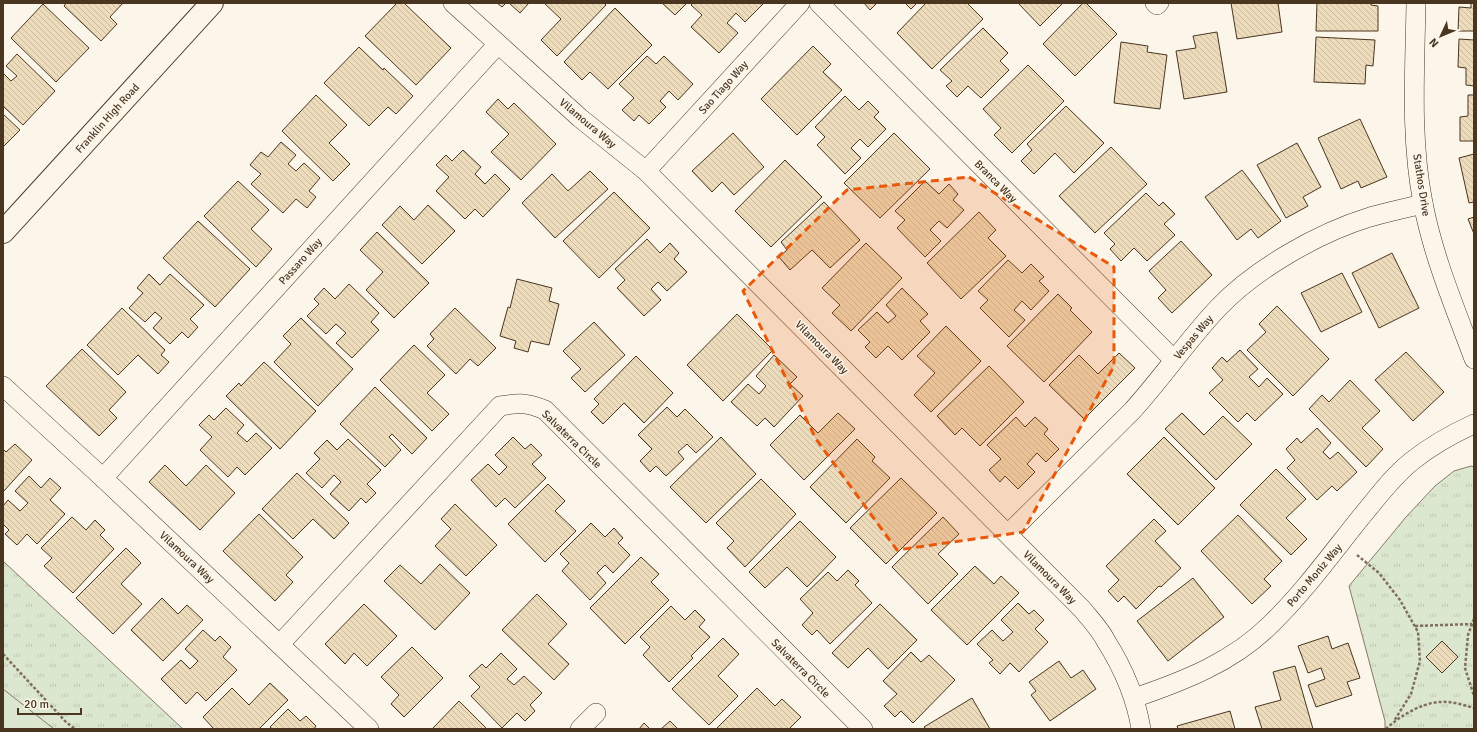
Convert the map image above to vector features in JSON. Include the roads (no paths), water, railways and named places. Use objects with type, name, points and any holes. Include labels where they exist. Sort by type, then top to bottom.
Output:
[{"type":"street","name":"Franklin High Road","points":[[3,232],[212,3]]},
{"type":"street","name":"Vilamoura Way","points":[[453,3],[580,118],[646,171],[1082,609],[1106,640],[1124,674],[1134,698],[1141,729]]},
{"type":"street","name":"Sao Tiago Way","points":[[646,171],[800,3]]},
{"type":"street","name":"Branca Way","points":[[819,3],[1174,360]]},
{"type":"street","points":[[1156,3],[1158,5],[1160,3]]},
{"type":"street","name":"Stathos Drive","points":[[1416,3],[1414,117],[1418,170],[1423,204],[1437,256],[1474,358]]},
{"type":"street","name":"Passaro Way","points":[[103,478],[498,44]]},
{"type":"street","name":"Vespas Way","points":[[1008,534],[1132,411],[1150,391],[1184,346],[1218,308],[1244,285],[1284,257],[1326,235],[1370,218],[1423,204]]},
{"type":"street","name":"Vilamoura Way","points":[[3,386],[103,478],[369,729]]},
{"type":"street","name":"Salvaterra Circle","points":[[280,644],[500,406],[518,403],[532,404],[544,410],[863,729]]},
{"type":"street","name":"Porto Moniz Way","points":[[1134,698],[1177,684],[1214,666],[1249,643],[1271,625],[1299,594],[1385,487],[1411,462],[1440,441],[1474,424]]},
{"type":"street","points":[[580,729],[596,713]]}]
